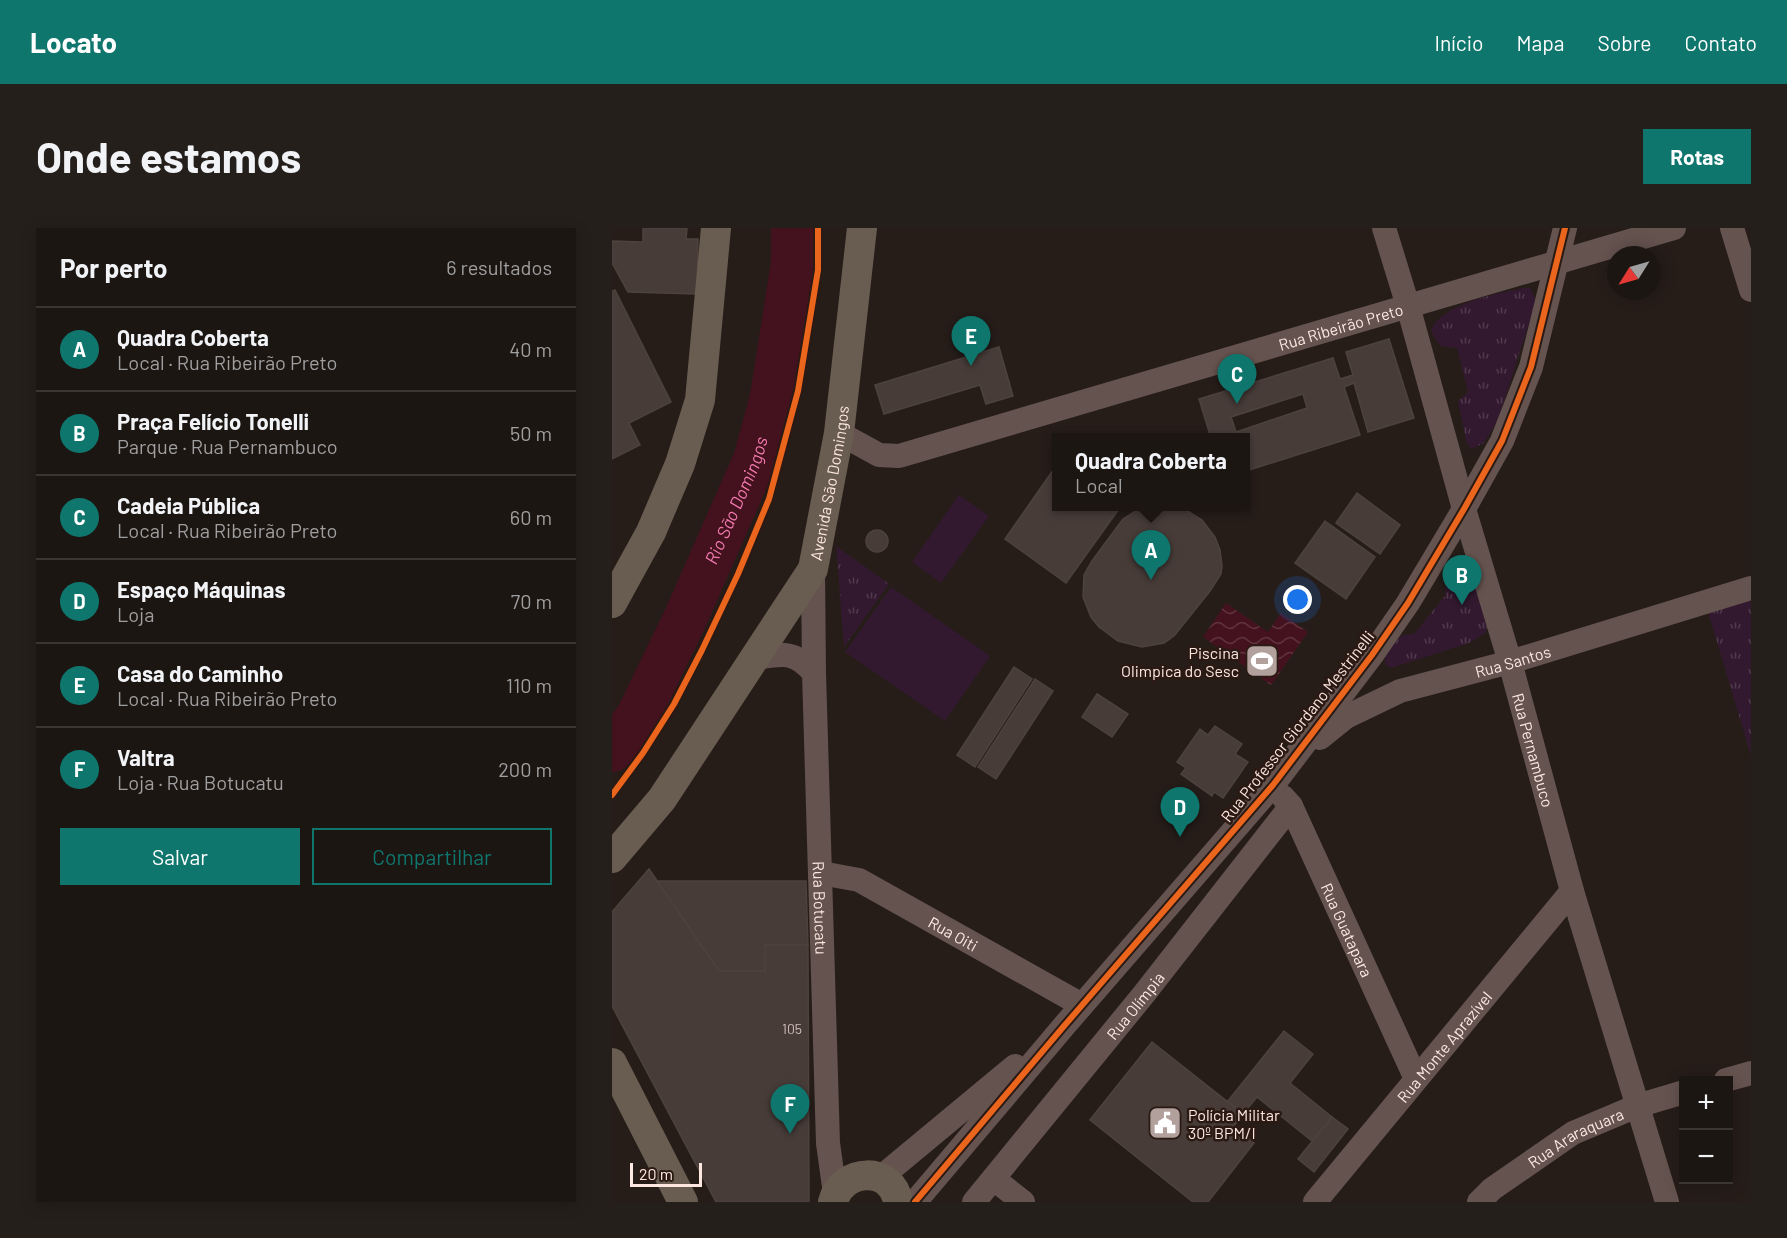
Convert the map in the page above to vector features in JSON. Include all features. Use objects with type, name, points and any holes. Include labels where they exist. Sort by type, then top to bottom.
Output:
[{"type":"main road","points":[[612,603],[651,532],[680,464],[700,400],[716,228]]},
{"type":"main road","name":"Avenida São Domingos","points":[[612,858],[662,799],[813,568],[839,433],[862,228]]},
{"type":"main road","points":[[612,1063],[683,1202]]},
{"type":"main road","points":[[834,1198],[843,1184],[854,1177],[874,1176],[891,1186],[898,1202]]},
{"type":"street","name":"Rua Pernambuco","points":[[1384,228],[1510,662],[1572,891],[1666,1202]]},
{"type":"street","name":"Rua Professor Giordano Mestrinelli","points":[[915,1202],[1273,784],[1372,655],[1408,603],[1502,441],[1530,367],[1565,228]]},
{"type":"street","name":"Rua Ribeirão Preto","points":[[839,433],[879,456],[899,456],[1674,228]]},
{"type":"street","points":[[1732,228],[1751,290]]},
{"type":"street","name":"Rua Botucatu","points":[[813,568],[828,1143],[834,1198]]},
{"type":"street","name":"Rua Santos","points":[[1290,762],[1346,717],[1400,691],[1510,662],[1751,588]]},
{"type":"street","points":[[752,659],[781,654],[804,662],[814,673]]},
{"type":"street","points":[[1372,655],[1374,676],[1377,682],[1387,690],[1400,691]]},
{"type":"street","name":"Rua Guatapara","points":[[1273,784],[1291,806],[1416,1079]]},
{"type":"street","name":"Rua Olímpia","points":[[974,1202],[1144,993],[1291,806]]},
{"type":"street","name":"Rua Oiti","points":[[821,873],[859,880],[1082,1005]]},
{"type":"street","name":"Rua Monte Aprazível","points":[[1315,1202],[1572,891]]},
{"type":"street","name":"Rua Professor Giordano Mestrinelli","points":[[874,1176],[1064,1026]]},
{"type":"street","points":[[1733,1078],[1751,1073]]},
{"type":"street","name":"Rua Araraquara","points":[[1479,1202],[1492,1190],[1572,1133],[1637,1106],[1679,1093]]},
{"type":"street","points":[[828,1143],[844,1165],[874,1176]]},
{"type":"street","points":[[994,1179],[1023,1202]]},
{"type":"green space","points":[[1530,288],[1536,301],[1498,420],[1484,443],[1472,449],[1467,444],[1458,401],[1468,392],[1457,348],[1441,346],[1431,330],[1437,321],[1459,306]]},
{"type":"green space","points":[[959,495],[989,516],[941,583],[912,562]]},
{"type":"green space","points":[[836,546],[889,584],[844,647]]},
{"type":"green space","points":[[1465,558],[1470,559],[1489,622],[1485,633],[1469,643],[1391,668],[1385,664],[1385,653],[1402,635],[1414,634],[1445,596],[1446,572],[1452,563]]},
{"type":"green space","points":[[891,587],[990,656],[945,721],[845,652]]},
{"type":"green space","points":[[1751,595],[1751,756],[1707,608]]},
{"type":"water","name":"Piscina Olimpica do Sesc","points":[[1226,603],[1268,632],[1281,613],[1308,632],[1271,685],[1203,637]]},
{"type":"building","points":[[643,228],[687,228],[686,239],[698,239],[697,294],[628,292],[612,263],[612,241],[643,242]]},
{"type":"building","points":[[615,290],[671,402],[629,423],[640,445],[612,459],[612,291]]},
{"type":"building","points":[[1389,339],[1414,418],[1368,432],[1354,383],[1344,387],[1360,435],[1250,470],[1250,433],[1209,433],[1199,399],[1333,358],[1340,379],[1353,375],[1346,352]],"holes":[[[1303,394],[1307,408],[1236,432],[1231,417]]]},
{"type":"building","points":[[999,347],[1013,396],[986,404],[980,385],[884,414],[875,385]]},
{"type":"building","points":[[1052,472],[1052,511],[1117,511],[1066,583],[1005,539]]},
{"type":"building","points":[[1357,493],[1400,525],[1380,554],[1336,523]]},
{"type":"building","points":[[1136,511],[1187,511],[1202,520],[1215,537],[1220,550],[1221,574],[1174,636],[1164,643],[1142,647],[1118,641],[1099,627],[1091,617],[1083,597],[1084,575],[1123,519]]},
{"type":"building","points":[[1325,521],[1375,557],[1346,599],[1295,563]]},
{"type":"building","points":[[877,530],[887,537],[888,541],[881,551],[877,552],[867,545],[866,541],[873,531]]},
{"type":"building","points":[[1014,667],[1032,679],[975,767],[957,755]]},
{"type":"building","points":[[1035,679],[1053,691],[996,779],[978,767]]},
{"type":"building","points":[[1097,694],[1128,714],[1112,737],[1082,717]]},
{"type":"building","points":[[1215,726],[1242,744],[1235,754],[1248,762],[1223,798],[1214,792],[1212,796],[1181,774],[1186,768],[1177,762],[1200,729],[1208,735]]},
{"type":"building","points":[[649,869],[719,971],[765,971],[765,945],[808,945],[809,1202],[716,1202],[612,1006],[612,912]]},
{"type":"building","points":[[657,881],[806,881],[808,945],[765,945],[765,971],[719,971]]},
{"type":"building","points":[[1284,1031],[1313,1054],[1290,1083],[1332,1117],[1312,1141],[1257,1097],[1243,1114],[1227,1102]]},
{"type":"building","name":"Polícia Militar 30º BPM/I","points":[[1152,1042],[1243,1114],[1233,1127],[1254,1143],[1208,1202],[1193,1202],[1090,1120]]},
{"type":"building","points":[[1332,1117],[1348,1129],[1314,1172],[1298,1159]]},
{"type":"waterway","name":"Rio São Domingos","points":[[612,750],[637,718],[685,619],[755,460],[772,397],[793,263],[793,228]]},
{"type":"cycle path","points":[[612,795],[643,753],[674,704],[738,574],[769,499],[798,391],[818,270],[818,228]]},
{"type":"cycle path","points":[[915,1202],[1273,785],[1372,655],[1408,603],[1502,441],[1531,367],[1565,228]]},
{"type":"place","name":"Casa do Caminho","points":[[971,366]]},
{"type":"place","name":"Cadeia Pública","points":[[1237,404]]},
{"type":"place","name":"Quadra Coberta","points":[[1151,580]]},
{"type":"place","name":"Praça Felício Tonelli","points":[[1462,605]]},
{"type":"place","name":"Piscina Olimpica do Sesc","points":[[1262,661]]},
{"type":"place","name":"Espaço Máquinas","points":[[1180,837]]},
{"type":"place","name":"Polícia Militar 30º BPM/I","points":[[1165,1123]]},
{"type":"place","name":"Valtra","points":[[790,1134]]}]
